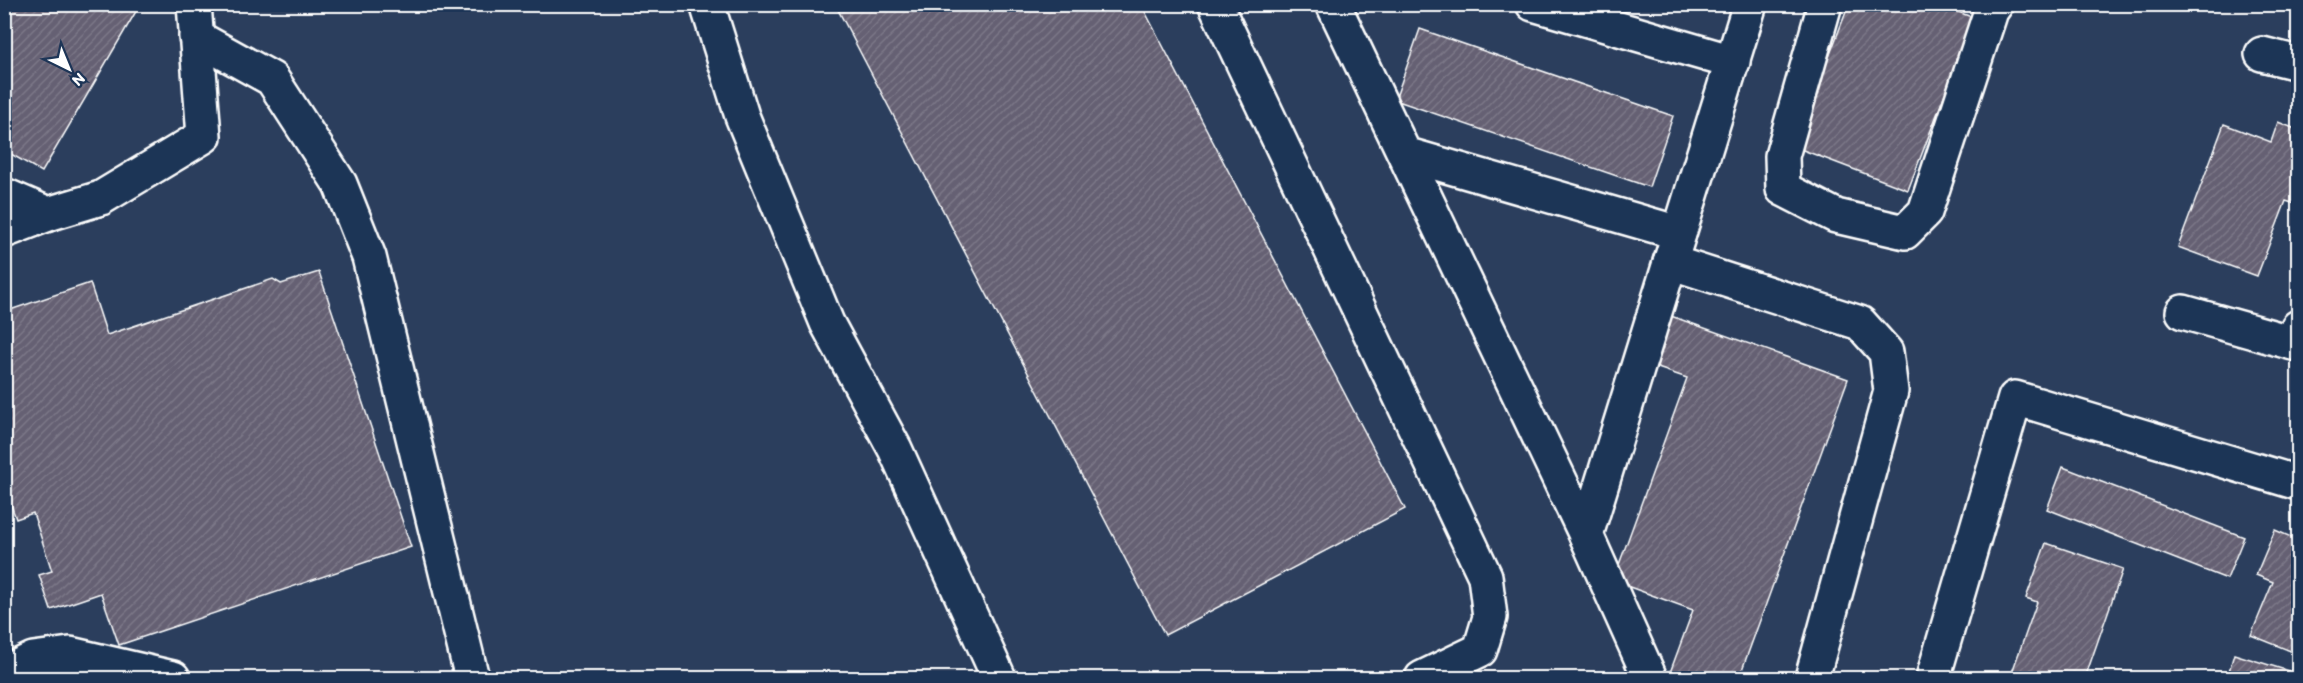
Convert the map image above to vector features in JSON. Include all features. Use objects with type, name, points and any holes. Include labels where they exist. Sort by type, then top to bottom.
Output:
[{"type":"lane","points":[[4,231],[48,214],[101,198],[204,136],[194,4]]},
{"type":"lane","points":[[707,4],[742,116],[827,323],[895,449],[999,678]]},
{"type":"lane","points":[[1215,4],[1485,576],[1490,617],[1480,650],[1422,678]]},
{"type":"lane","points":[[1333,4],[1586,535],[1650,678]]},
{"type":"lane","points":[[1533,4],[1732,62]]},
{"type":"lane","points":[[1586,535],[1750,4]]},
{"type":"lane","points":[[1825,4],[1782,156],[1783,189],[1836,216],[1905,232],[1925,212],[1996,4]]},
{"type":"lane","points":[[196,37],[272,79],[340,184],[369,257],[472,678]]},
{"type":"lane","points":[[2262,54],[2298,63]]},
{"type":"lane","points":[[1404,154],[1675,247],[1860,324],[1886,352],[1891,391],[1812,678]]},
{"type":"lane","points":[[4,195],[48,214]]},
{"type":"lane","points":[[2182,312],[2293,343],[2298,327]]},
{"type":"lane","points":[[1933,678],[2015,398],[2298,483]]},
{"type":"lane","points":[[4,673],[33,659],[70,654],[173,678]]},
{"type":"building","points":[[4,4],[131,4],[138,8],[42,172],[4,150]]},
{"type":"building","points":[[835,4],[1141,4],[1405,509],[1165,635]]},
{"type":"building","points":[[1849,4],[1938,4],[1974,18],[1908,190],[1795,147]]},
{"type":"building","points":[[1420,29],[1673,116],[1649,187],[1395,100]]},
{"type":"building","points":[[2278,122],[2298,130],[2298,205],[2286,201],[2257,276],[2178,247],[2224,124],[2271,142]]},
{"type":"building","points":[[319,272],[411,547],[119,645],[101,593],[51,610],[39,575],[52,571],[33,513],[16,519],[4,485],[4,312],[90,283],[107,335],[273,279],[281,284]]},
{"type":"building","points":[[1668,315],[1848,379],[1739,678],[1668,678],[1693,610],[1613,581],[1687,378],[1649,365]]},
{"type":"building","points":[[2063,467],[2244,537],[2227,579],[2047,509]]},
{"type":"building","points":[[2275,530],[2298,540],[2298,654],[2251,635],[2273,582],[2256,575]]},
{"type":"building","points":[[2046,543],[2123,569],[2085,678],[2010,678],[2037,602],[2026,598]]},
{"type":"building","points":[[2234,654],[2298,674],[2298,678],[2227,678]]}]
